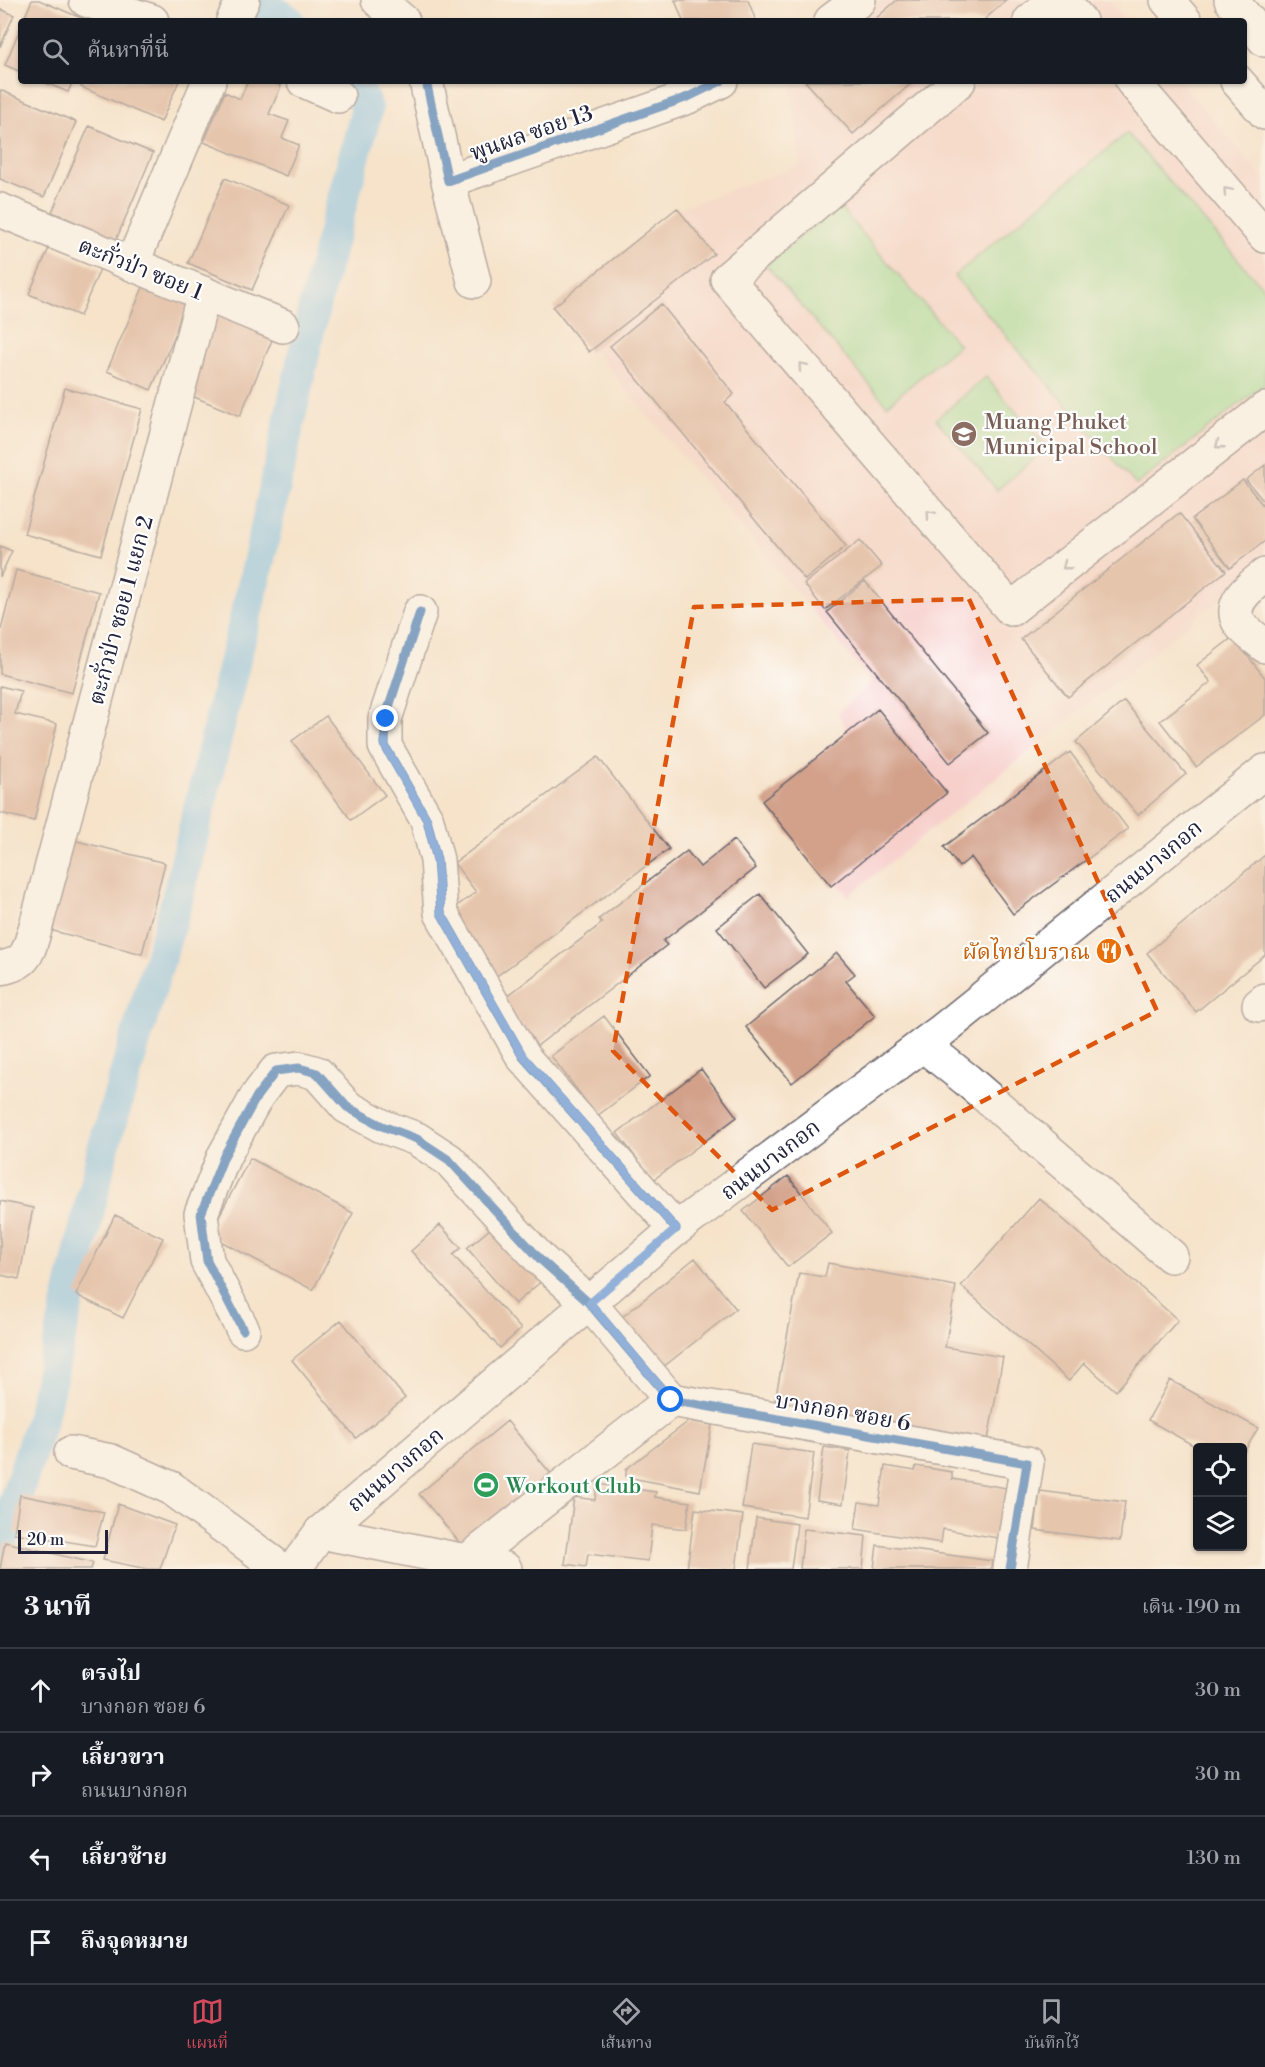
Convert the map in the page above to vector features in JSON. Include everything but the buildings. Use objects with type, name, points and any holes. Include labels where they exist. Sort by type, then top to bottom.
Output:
[{"type":"street","points":[[86,0],[143,18]]},
{"type":"street","points":[[234,18],[243,0]]},
{"type":"street","points":[[378,0],[399,18]]},
{"type":"street","points":[[835,18],[859,0]]},
{"type":"street","points":[[1033,18],[1054,0]]},
{"type":"street","points":[[1062,0],[1077,18]]},
{"type":"street","points":[[1167,0],[1182,18]]},
{"type":"street","points":[[1231,0],[1246,18]]},
{"type":"street","points":[[1247,19],[1265,40]]},
{"type":"street","points":[[132,264],[208,84]]},
{"type":"street","points":[[311,84],[338,96]]},
{"type":"street","name":"พูนผล ซอย 13","points":[[427,84],[448,181],[688,97],[715,84]]},
{"type":"street","points":[[955,84],[727,279],[1011,609],[1265,409]]},
{"type":"street","points":[[1135,84],[1265,236]]},
{"type":"street","points":[[1240,84],[1265,113]]},
{"type":"street","points":[[448,181],[474,281]]},
{"type":"street","name":"ตะกั่วป่า ซอย 1","points":[[0,210],[283,326]]},
{"type":"street","name":"ตะกั่วป่า ซอย 1 แยก 2","points":[[0,968],[12,966],[27,955],[36,926],[204,293]]},
{"type":"street","points":[[1265,575],[1243,593],[1236,610],[1240,624],[1265,646]]},
{"type":"street","points":[[420,612],[394,686],[386,719],[385,746],[427,820],[437,860],[441,913],[523,1056],[676,1229]]},
{"type":"street","name":"ถนนบางกอก","points":[[294,1569],[321,1532],[676,1229],[923,1044],[1265,771]]},
{"type":"street","points":[[923,1044],[1171,1256]]},
{"type":"street","points":[[243,1330],[207,1260],[201,1214],[224,1156],[256,1096],[276,1071],[299,1068],[317,1073],[347,1107],[382,1126],[417,1139],[449,1160],[541,1260],[590,1303],[671,1400],[466,1562]]},
{"type":"street","name":"บางกอก ซอย 6","points":[[671,1400],[1027,1463],[1010,1569]]},
{"type":"street","points":[[71,1453],[111,1461],[171,1488],[281,1569]]},
{"type":"street","points":[[321,1532],[505,1569]]},
{"type":"highlighted area","points":[[969,599],[1157,1011],[772,1210],[613,1051],[694,607]]},
{"type":"shaded area","points":[[881,0],[1108,0],[1123,18],[860,18]]},
{"type":"shaded area","name":"Muang Phuket Municipal School","points":[[791,84],[1182,84],[1265,179],[1265,563],[848,896],[767,798],[847,731],[838,713],[872,682],[555,305],[677,209],[800,165]]},
{"type":"green space","points":[[1127,133],[1265,290],[1265,384],[1136,485],[954,276]]},
{"type":"green space","points":[[838,205],[959,345],[887,405],[766,265]]},
{"type":"green space","points":[[986,377],[1047,448],[997,490],[936,419]]},
{"type":"waterway","points":[[249,0],[285,18]]},
{"type":"waterway","points":[[0,1547],[42,1417],[103,1149],[177,900],[257,569],[315,303],[367,109],[356,84]]},
{"type":"cycle path","points":[[427,84],[448,181],[688,97],[715,84]]},
{"type":"cycle path","points":[[420,612],[385,719],[385,746],[427,820],[437,860],[441,913],[523,1057],[676,1229]]},
{"type":"cycle path","points":[[243,1330],[207,1261],[201,1214],[224,1156],[257,1096],[276,1071],[299,1068],[317,1073],[347,1107],[382,1126],[417,1139],[449,1160],[541,1260],[589,1303],[671,1400],[1027,1463],[1010,1569]]},
{"type":"place","name":"Muang Phuket Municipal School","points":[[964,434]]},
{"type":"place","name":"ผัดไทยโบราณ","points":[[1109,951]]},
{"type":"place","name":"Workout Club","points":[[486,1485]]},
{"type":"route","points":[[386,719],[385,746],[427,820],[437,860],[441,913],[523,1056],[676,1229],[590,1303],[671,1400]]}]
